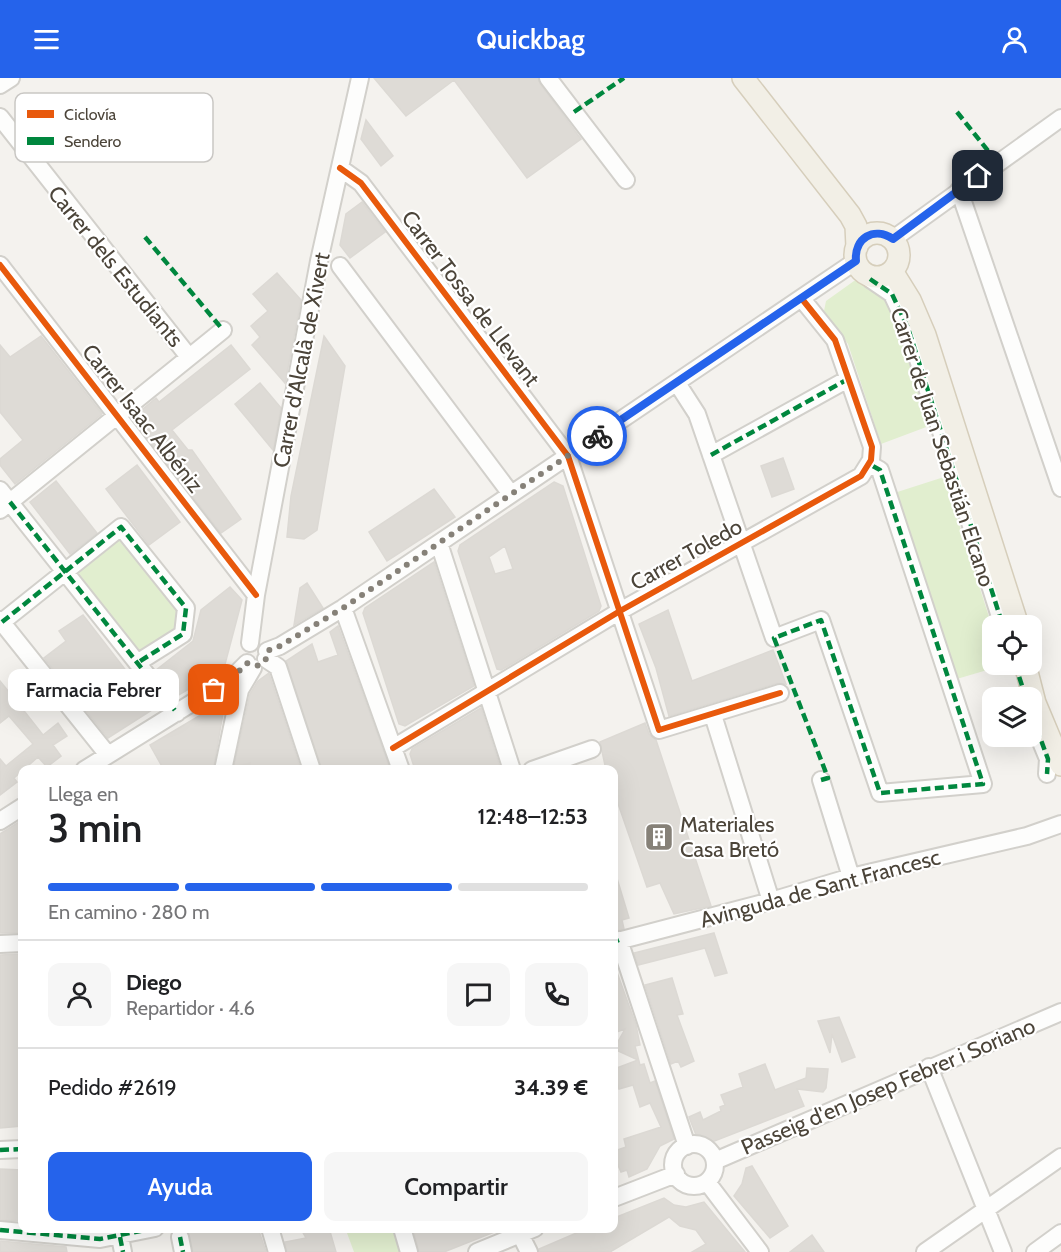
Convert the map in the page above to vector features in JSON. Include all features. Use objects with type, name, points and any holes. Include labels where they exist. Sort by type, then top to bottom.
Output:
[{"type":"main road","points":[[743,78],[850,215],[856,226],[857,254],[865,273],[878,277],[892,271],[899,259],[899,252],[886,236],[850,215]]},
{"type":"main road","points":[[857,254],[866,236],[886,236]]},
{"type":"main road","name":"Carrer de Juan Sebastián Elcano","points":[[892,271],[910,300],[925,335],[1013,615]]},
{"type":"main road","points":[[1028,675],[1054,769]]},
{"type":"main road","points":[[1036,675],[1061,744]]},
{"type":"street","points":[[0,86],[10,78]]},
{"type":"street","name":"Carrer d'Alcalà de Xivert","points":[[259,660],[260,643],[250,643],[256,595],[319,261],[360,78]]},
{"type":"street","points":[[549,78],[626,180]]},
{"type":"street","name":"Carrer dels Estudiants","points":[[0,117],[15,136]]},
{"type":"street","points":[[886,236],[959,190],[1061,118]]},
{"type":"street","name":"Carrer dels Estudiants","points":[[35,162],[189,357]]},
{"type":"street","name":"Carrer Tossa de Llevant","points":[[340,168],[361,183],[568,456],[659,730],[712,715]]},
{"type":"street","points":[[959,190],[1061,488]]},
{"type":"street","points":[[92,765],[343,608],[802,299],[857,254]]},
{"type":"street","name":"Carrer Isaac Albéniz","points":[[0,264],[256,595]]},
{"type":"street","points":[[340,266],[512,494]]},
{"type":"street","name":"Carrer de Juan Sebastián Elcano","points":[[870,279],[892,294],[908,328],[999,615]]},
{"type":"street","points":[[677,383],[697,414],[774,638],[821,620],[880,793],[983,784],[880,470],[869,464],[872,447],[835,340],[802,299]]},
{"type":"street","points":[[177,713],[65,571],[3,501],[223,330]]},
{"type":"street","points":[[711,454],[848,380]]},
{"type":"street","name":"Carrer Toledo","points":[[393,748],[620,611],[861,476],[869,464]]},
{"type":"street","points":[[108,755],[1,621],[121,527],[186,608],[183,634],[137,663]]},
{"type":"street","points":[[439,543],[510,765]]},
{"type":"street","points":[[343,608],[399,765]]},
{"type":"street","points":[[224,765],[240,690],[259,660]]},
{"type":"street","points":[[259,660],[278,667],[310,765]]},
{"type":"street","points":[[771,901],[712,715],[780,693]]},
{"type":"street","points":[[1042,743],[1054,769]]},
{"type":"street","points":[[546,765],[592,749]]},
{"type":"street","points":[[821,780],[851,877]]},
{"type":"street","points":[[0,821],[18,810]]},
{"type":"street","name":"Avinguda de Sant Francesc","points":[[618,940],[771,901],[851,877],[1027,836],[1061,824]]},
{"type":"street","name":"Avinguda de Sant Francesc","points":[[1027,836],[1061,836]]},
{"type":"street","points":[[0,944],[18,944]]},
{"type":"street","points":[[618,947],[687,1146]]},
{"type":"street","name":"Passeig d'en Josep Febrer i Soriano","points":[[715,1161],[1061,1012]]},
{"type":"street","points":[[929,1067],[984,1211],[1003,1252]]},
{"type":"street","points":[[687,1146],[704,1147],[715,1161],[714,1172],[707,1182],[689,1185],[676,1174],[674,1161],[687,1146]]},
{"type":"street","points":[[0,1150],[18,1149]]},
{"type":"street","points":[[925,1252],[1061,1157]]},
{"type":"street","points":[[618,1196],[676,1174]]},
{"type":"street","points":[[707,1182],[759,1252]]},
{"type":"street","points":[[0,1230],[18,1231]]},
{"type":"street","points":[[38,1233],[113,1239],[136,1233]]},
{"type":"street","points":[[271,1233],[277,1252]]},
{"type":"street","points":[[403,1233],[409,1252]]},
{"type":"street","points":[[477,1252],[519,1233]]},
{"type":"street","points":[[524,1233],[530,1252]]},
{"type":"street","points":[[1035,1252],[1061,1233]]},
{"type":"green space","points":[[861,276],[874,285],[886,300],[896,320],[913,366],[929,426],[881,444],[848,344],[824,311],[826,301]]},
{"type":"green space","points":[[944,477],[988,615],[982,615],[982,672],[950,681],[888,495]]},
{"type":"green space","points":[[118,538],[179,614],[176,630],[139,653],[76,573]]},
{"type":"green space","points":[[347,1233],[398,1233],[405,1252],[354,1252]]},
{"type":"building","points":[[374,78],[538,78],[540,84],[581,139],[527,178],[454,80],[406,116]]},
{"type":"building","points":[[366,120],[393,156],[381,166],[361,139]]},
{"type":"building","points":[[362,202],[385,232],[350,258],[340,245],[346,214]]},
{"type":"building","points":[[277,273],[301,300],[285,383],[252,345],[260,337],[251,326],[268,311],[253,294]]},
{"type":"building","points":[[41,336],[102,414],[15,484],[0,465],[0,459],[23,440],[0,412],[0,345],[10,357]]},
{"type":"building","points":[[324,336],[345,366],[317,530],[304,539],[287,537],[291,496]]},
{"type":"building","points":[[231,345],[250,369],[172,430],[188,450],[192,450],[241,519],[221,533],[132,418],[156,398],[159,402]]},
{"type":"building","points":[[260,383],[281,408],[273,450],[235,404]]},
{"type":"building","points":[[783,458],[794,489],[772,497],[761,466]]},
{"type":"building","points":[[137,465],[180,522],[149,545],[106,489]]},
{"type":"building","points":[[56,481],[97,533],[70,554],[30,502]]},
{"type":"building","points":[[554,482],[563,486],[601,606],[599,611],[501,670],[497,669],[458,551],[460,545]],"holes":[[[505,546],[513,569],[495,574],[489,557]]]},
{"type":"building","points":[[434,489],[455,517],[387,561],[369,532]]},
{"type":"building","points":[[434,562],[474,686],[405,726],[399,724],[363,613],[365,608]]},
{"type":"building","points":[[307,583],[323,608],[294,625],[300,588]]},
{"type":"building","points":[[230,587],[242,600],[224,668],[177,696],[156,670],[193,641],[201,610]]},
{"type":"building","points":[[668,610],[692,681],[773,650],[786,684],[777,683],[669,716],[656,668],[639,624]]},
{"type":"building","points":[[83,615],[155,708],[108,738],[44,658],[66,641],[59,631]]},
{"type":"building","points":[[338,626],[389,765],[320,765],[286,661],[312,644],[318,662],[338,655],[330,632]]},
{"type":"building","points":[[269,673],[299,765],[250,765],[250,763],[234,765],[250,694],[258,681]]},
{"type":"building","points":[[0,681],[13,697],[27,685],[35,696],[21,707],[43,735],[58,723],[67,736],[53,745],[61,756],[50,765],[45,765],[38,757],[29,765],[18,765],[18,774],[14,778],[17,782],[0,795],[0,759],[6,766],[33,744],[9,716],[0,723]]},
{"type":"building","points":[[214,707],[224,708],[214,765],[161,765],[150,745]]},
{"type":"building","points":[[481,708],[499,765],[413,765],[410,754],[412,749]]},
{"type":"building","name":"Materiales Casa Bretó","points":[[645,723],[649,734],[656,740],[711,906],[674,914],[660,883],[647,887],[618,804],[618,765],[605,765],[600,742]]},
{"type":"building","points":[[18,823],[18,933],[0,933],[0,834]]},
{"type":"building","points":[[618,882],[629,918],[622,920],[624,929],[618,930]]},
{"type":"building","points":[[714,933],[727,973],[715,976],[705,948],[638,965],[634,953]]},
{"type":"building","points":[[18,954],[18,1126],[0,1128],[0,955]]},
{"type":"building","points":[[618,975],[636,1025],[640,1045],[635,1046],[640,1065],[644,1064],[650,1083],[655,1081],[674,1139],[660,1146],[647,1169],[629,1177],[627,1170],[621,1172],[618,1165],[618,1150],[626,1147],[624,1139],[661,1127],[650,1103],[640,1107],[633,1085],[619,1089],[618,1068],[638,1060],[618,1051],[618,1042],[625,1029],[618,1032]]},
{"type":"building","points":[[672,978],[683,1014],[677,1015],[694,1061],[681,1067],[678,1061],[671,1064],[645,985]]},
{"type":"building","points":[[839,1017],[855,1057],[842,1062],[832,1034],[830,1053],[818,1021]]},
{"type":"building","points":[[765,1064],[775,1090],[806,1078],[807,1068],[828,1069],[826,1088],[823,1092],[797,1089],[804,1106],[712,1142],[696,1135],[689,1117],[700,1112],[703,1120],[721,1111],[720,1107],[725,1105],[721,1095],[743,1087],[739,1074]]},
{"type":"building","points":[[752,1166],[788,1226],[770,1238],[734,1196],[742,1184],[746,1168]]},
{"type":"building","points":[[0,1169],[18,1170],[18,1221],[0,1220]]},
{"type":"building","points":[[664,1198],[674,1205],[686,1207],[704,1202],[745,1252],[692,1252],[706,1244],[696,1230],[680,1226],[669,1217],[610,1252],[539,1252],[539,1249],[576,1233],[618,1233],[618,1216]]},
{"type":"building","points":[[188,1233],[260,1233],[266,1252],[193,1252]]},
{"type":"building","points":[[303,1233],[330,1233],[336,1252],[287,1252],[285,1242],[306,1238]]},
{"type":"building","points":[[414,1233],[492,1233],[444,1252],[419,1252]]},
{"type":"building","points":[[812,1235],[824,1252],[790,1252]]},
{"type":"building","points":[[0,1241],[66,1247],[67,1252],[0,1252]]},
{"type":"marked path","points":[[574,112],[624,78]]},
{"type":"marked path","points":[[957,112],[997,162]]},
{"type":"marked path","points":[[145,237],[223,330]]},
{"type":"marked path","points":[[870,279],[892,294],[908,328],[999,615]]},
{"type":"marked path","points":[[711,455],[848,379]]},
{"type":"marked path","points":[[821,780],[828,778],[774,638],[821,620],[880,793],[983,784],[880,470],[869,464]]},
{"type":"marked path","points":[[10,502],[177,713]]},
{"type":"marked path","points":[[2,622],[121,527],[186,608],[183,634],[137,663]]},
{"type":"marked path","points":[[1019,675],[1022,687]]},
{"type":"marked path","points":[[1042,743],[1048,759],[1047,774]]},
{"type":"marked path","points":[[0,1150],[18,1149]]},
{"type":"marked path","points":[[0,1230],[18,1232]]},
{"type":"marked path","points":[[33,1233],[100,1239],[130,1233]]},
{"type":"marked path","points":[[120,1237],[123,1252]]},
{"type":"marked path","points":[[180,1237],[183,1252]]},
{"type":"cycle path","points":[[340,168],[361,183],[568,456],[659,730],[780,693]]},
{"type":"cycle path","points":[[0,265],[256,595]]},
{"type":"cycle path","points":[[393,748],[620,611],[861,476],[871,460],[872,447],[835,340],[802,299]]},
{"type":"way so far","points":[[214,690],[240,672],[247,663],[255,666],[262,664],[267,657],[267,651],[280,646],[343,608],[597,436]]},
{"type":"place","name":"Farmacia Febrer","points":[[214,690]]},
{"type":"place","name":"Materiales Casa Bretó","points":[[659,837]]},
{"type":"route","points":[[597,436],[856,261],[857,247],[866,236],[880,233],[893,239],[978,176]]}]
